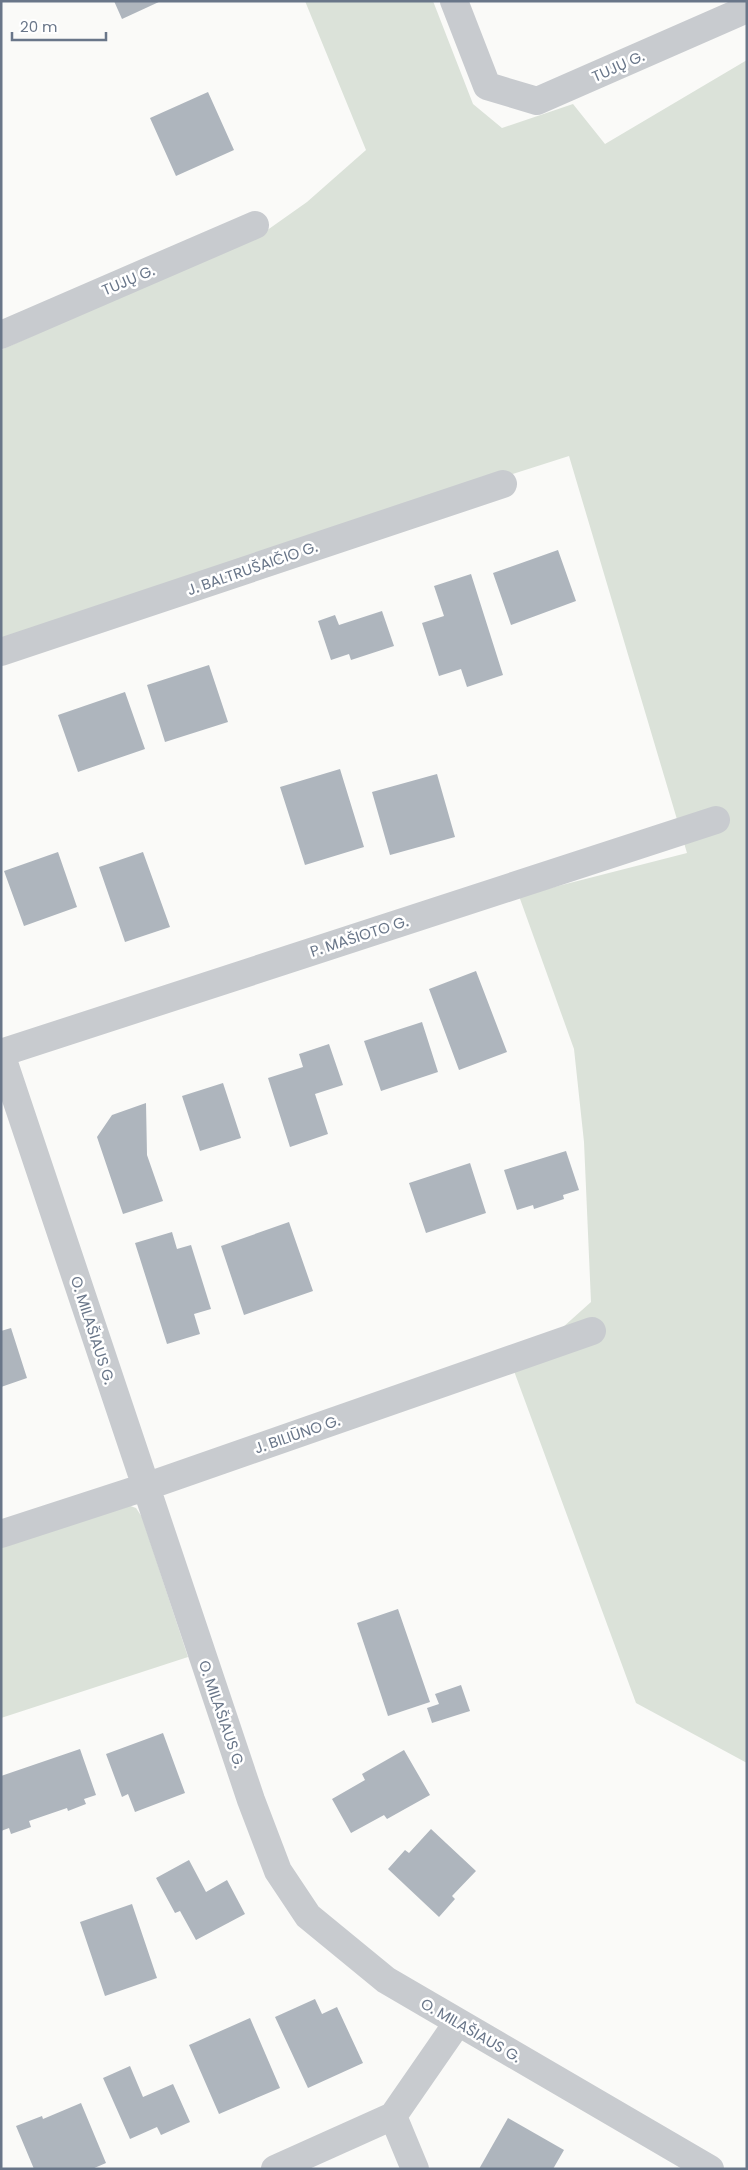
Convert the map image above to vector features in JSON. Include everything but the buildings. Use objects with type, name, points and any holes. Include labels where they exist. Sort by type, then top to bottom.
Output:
[{"type":"street","name":"TUJŲ G.","points":[[454,1],[487,86],[537,102],[747,9]]},
{"type":"street","name":"TUJŲ G.","points":[[1,335],[255,225]]},
{"type":"street","name":"J. BALTRUŠAIČIO G.","points":[[1,652],[503,484]]},
{"type":"street","name":"P. MAŠIOTO G.","points":[[1,1053],[716,820]]},
{"type":"street","name":"O. MILAŠIAUS G.","points":[[1,1053],[251,1800],[278,1871],[308,1916],[386,1980],[710,2169]]},
{"type":"street","name":"J. BILIŪNO G.","points":[[1,1534],[146,1487],[592,1331]]},
{"type":"street","points":[[275,2169],[393,2116],[458,2022]]},
{"type":"street","points":[[393,2116],[415,2169]]},
{"type":"shaded area","points":[[305,1],[433,1],[473,104],[502,128],[573,104],[605,144],[747,60],[747,1763],[636,1703],[514,1371],[591,1302],[584,1142],[574,1049],[519,896],[687,853],[569,456],[217,568],[1,641],[1,350],[266,231],[307,202],[366,150]]},
{"type":"shaded area","points":[[122,1503],[136,1508],[142,1517],[188,1657],[1,1718],[1,1543]]}]
